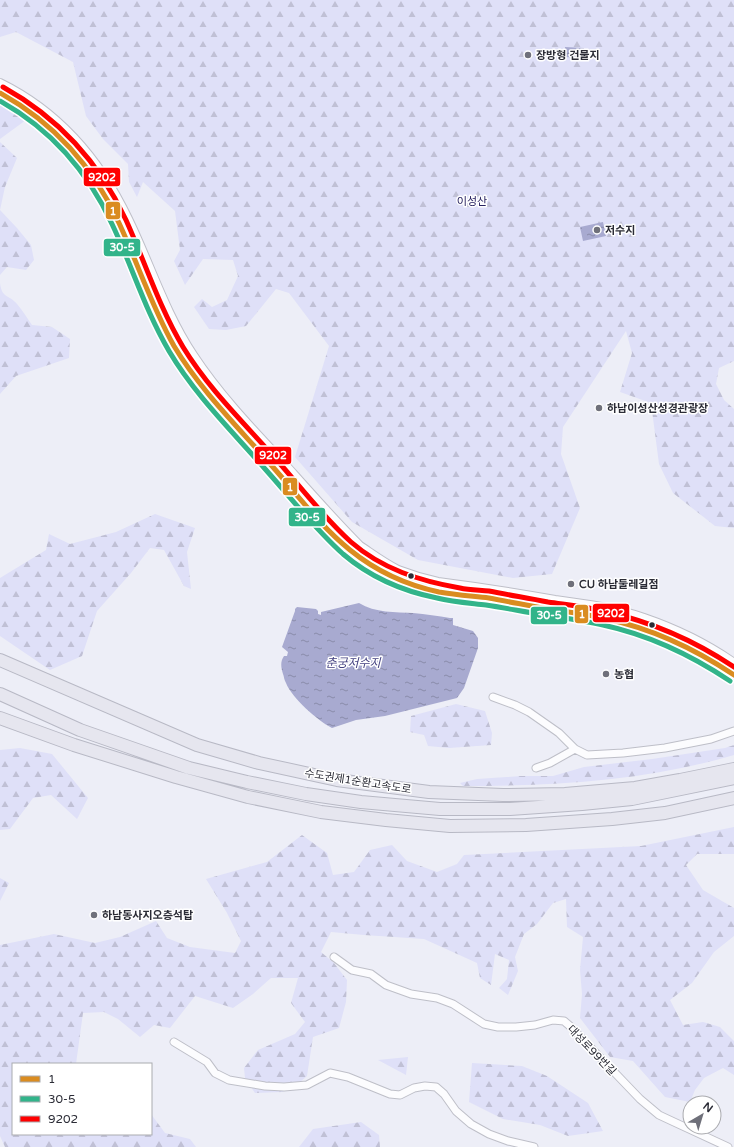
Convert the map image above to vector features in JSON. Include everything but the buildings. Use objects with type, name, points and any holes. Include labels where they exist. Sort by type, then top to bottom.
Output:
[{"type":"highway","name":"수도권제1순환고속도로","points":[[0,660],[197,745],[259,763],[337,780],[428,792],[503,796],[565,794],[635,788],[734,769]]},
{"type":"highway","name":"수도권제1순환고속도로","points":[[0,694],[80,730],[189,768],[306,794],[361,802],[440,809],[510,809],[632,799],[734,778]]},
{"type":"highway","points":[[0,718],[176,777],[234,793],[320,812],[386,820],[450,826],[526,825],[612,819],[665,813],[734,798]]},
{"type":"street","points":[[0,83],[29,100],[50,115],[69,132],[96,163],[128,219],[171,316],[185,343],[218,391],[360,546],[398,570],[431,580],[594,606],[622,611],[645,618],[702,643],[734,663]]},
{"type":"street","points":[[0,94],[12,99],[29,110],[78,157],[103,192],[114,212],[153,305],[186,365],[224,412],[329,530],[369,565],[394,578],[438,592],[478,597],[592,616],[631,625],[680,643],[714,661],[734,675]]},
{"type":"street","points":[[493,697],[529,712],[559,733],[575,750],[587,755],[623,753],[665,748],[710,739],[734,731]]},
{"type":"street","points":[[536,768],[575,750]]},
{"type":"street","name":"대성로99번길","points":[[334,957],[352,970],[371,974],[386,985],[411,994],[437,998],[453,1004],[484,1024],[516,1027],[535,1025],[553,1020],[564,1021],[640,1100],[654,1111],[728,1147]]},
{"type":"street","points":[[174,1042],[207,1062],[215,1073],[229,1080],[284,1088],[307,1085],[330,1074],[348,1077],[390,1094],[400,1095],[414,1088],[425,1086],[436,1087],[444,1094],[456,1111],[471,1124],[489,1134],[508,1141],[534,1147]]},
{"type":"green space","name":"이성산","points":[[0,0],[734,0],[734,361],[719,368],[716,384],[724,400],[734,409],[734,528],[715,526],[673,493],[659,464],[651,403],[620,392],[632,353],[626,331],[563,427],[561,454],[580,508],[552,574],[513,578],[418,560],[352,522],[295,457],[329,346],[289,293],[276,289],[246,326],[226,330],[209,329],[194,307],[202,299],[212,307],[227,300],[238,276],[233,260],[203,259],[185,285],[174,261],[180,250],[175,211],[143,182],[137,197],[129,182],[128,164],[103,139],[86,116],[73,62],[16,32],[0,37]]},
{"type":"green space","points":[[0,105],[26,120],[0,139]]},
{"type":"green space","points":[[0,142],[17,158],[5,187],[0,210]]},
{"type":"green space","points":[[0,210],[31,245],[34,260],[26,270],[7,267],[0,275]]},
{"type":"green space","points":[[0,283],[2,292],[17,304],[32,325],[52,327],[70,339],[69,358],[16,376],[0,394]]},
{"type":"green space","points":[[155,514],[195,528],[187,552],[191,589],[184,586],[164,550],[150,548],[131,573],[97,611],[82,656],[50,670],[0,636],[0,578],[46,550],[49,534],[70,544],[116,532]]},
{"type":"green space","points":[[456,704],[485,711],[492,733],[491,745],[449,748],[428,746],[424,735],[410,732],[411,716]]},
{"type":"green space","points":[[734,745],[734,755],[668,771],[634,776],[531,785],[463,786],[460,783],[477,779],[521,776],[553,776],[584,767],[652,759],[725,748]]},
{"type":"green space","points":[[20,748],[52,754],[88,798],[77,819],[51,795],[33,798],[10,829],[0,830],[0,750]]},
{"type":"green space","points":[[734,827],[734,854],[697,854],[686,865],[703,890],[734,908],[734,936],[714,952],[692,983],[670,1000],[683,1025],[703,1022],[720,1027],[734,1041],[734,1075],[723,1068],[704,1078],[693,1095],[682,1095],[682,1100],[665,1097],[633,1061],[610,1057],[580,1018],[582,994],[580,970],[583,937],[567,927],[566,899],[553,903],[537,924],[524,934],[515,957],[518,971],[508,995],[499,988],[507,979],[509,960],[495,954],[491,985],[480,978],[477,963],[424,939],[331,932],[321,952],[334,963],[347,980],[346,1002],[339,1028],[313,1037],[307,1076],[293,1088],[282,1092],[255,1093],[245,1078],[244,1068],[258,1050],[295,1034],[305,1022],[291,1003],[298,978],[271,978],[253,994],[233,1008],[195,996],[170,1028],[154,1025],[140,1037],[118,1019],[104,1012],[83,1013],[76,1063],[12,1063],[12,1135],[152,1135],[152,1115],[165,1133],[190,1139],[196,1147],[5,1147],[0,1136],[0,945],[54,934],[95,943],[120,937],[156,921],[167,938],[190,947],[235,953],[241,941],[227,913],[206,879],[267,862],[302,835],[327,853],[333,875],[354,872],[370,850],[392,845],[407,861],[437,872],[457,864],[464,855],[641,846]]},
{"type":"green space","points":[[0,878],[9,883],[0,901]]},
{"type":"green space","points":[[408,1057],[406,1075],[378,1060]]},
{"type":"green space","points":[[472,1063],[522,1066],[547,1076],[588,1103],[603,1131],[568,1136],[540,1125],[503,1119],[469,1102]]},
{"type":"green space","points":[[361,1122],[379,1135],[380,1147],[299,1147],[313,1129]]},
{"type":"water","points":[[565,47],[584,48],[584,58],[564,57]]},
{"type":"water","points":[[603,222],[606,236],[583,241],[580,227]]},
{"type":"water","name":"춘궁저수지","points":[[359,603],[372,609],[453,618],[453,625],[473,631],[478,638],[478,648],[464,688],[457,698],[385,716],[356,720],[332,728],[319,720],[299,702],[289,689],[281,667],[281,662],[284,656],[287,656],[288,652],[282,647],[295,609],[297,607],[316,609],[318,614],[321,615],[321,612]]},
{"type":"transit line","name":"9202","points":[[3,87],[23,99],[59,127],[90,161],[103,179],[126,220],[174,332],[203,377],[321,512],[351,542],[375,560],[389,567],[430,582],[463,589],[489,591],[593,609],[640,621],[689,641],[734,667]]},
{"type":"transit line","name":"1","points":[[0,93],[20,105],[55,132],[84,165],[109,202],[166,331],[174,346],[196,378],[220,408],[309,510],[339,541],[360,558],[381,571],[403,581],[439,592],[489,598],[592,616],[641,628],[689,648],[734,675]]},
{"type":"transit line","name":"30-5","points":[[0,101],[35,125],[66,154],[79,170],[91,187],[112,224],[160,335],[190,383],[313,524],[353,562],[364,570],[387,582],[424,595],[589,622],[637,634],[685,654],[730,681]]},
{"type":"place","name":"장방형 건물지","points":[[528,55]]},
{"type":"place","name":"저수지","points":[[597,230]]},
{"type":"place","name":"하남이성산성경관광장","points":[[599,408]]},
{"type":"place","name":"CU 하남둘레길점","points":[[571,584]]},
{"type":"place","name":"농협","points":[[606,674]]},
{"type":"place","name":"하남동사지오층석탑","points":[[94,915]]}]
